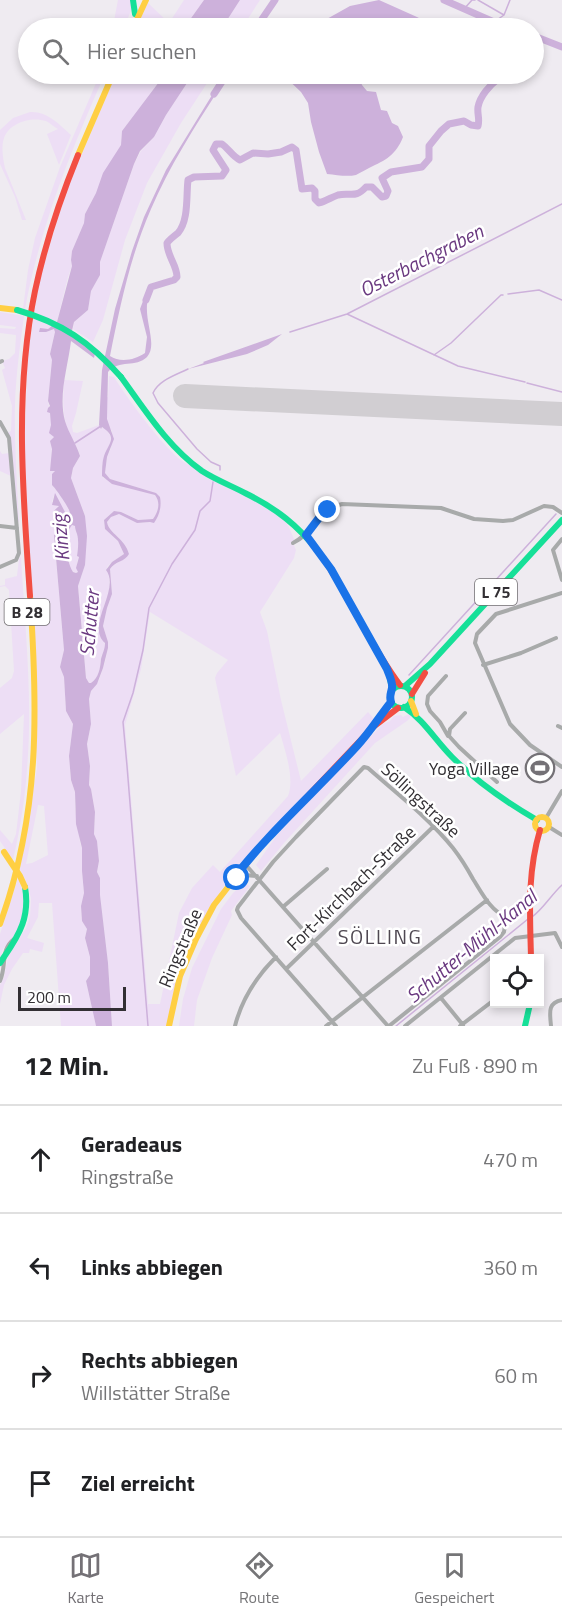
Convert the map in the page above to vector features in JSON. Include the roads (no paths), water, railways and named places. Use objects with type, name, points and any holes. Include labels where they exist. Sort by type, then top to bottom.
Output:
[{"type":"main road","points":[[133,0],[135,14]]},
{"type":"main road","points":[[133,18],[141,0]]},
{"type":"main road","points":[[138,18],[146,0]]},
{"type":"main road","name":"B 28","points":[[0,911],[23,823],[30,747],[30,669],[18,456],[21,353],[34,277],[48,225],[77,145],[104,84]]},
{"type":"main road","name":"B 28","points":[[0,924],[27,822],[35,746],[35,683],[22,432],[23,384],[31,310],[47,243],[61,198],[109,84]]},
{"type":"main road","points":[[0,308],[17,310],[51,321],[80,336],[100,353],[121,377],[160,430],[188,460],[204,472],[272,506],[291,520],[306,535],[331,569],[387,669],[392,681],[389,697],[391,702],[418,718]]},
{"type":"main road","name":"L 75","points":[[403,686],[430,664],[562,520]]},
{"type":"main road","name":"L 75","points":[[411,698],[430,664]]},
{"type":"main road","points":[[387,669],[403,686],[410,689],[413,709],[439,744],[487,788],[537,820]]},
{"type":"main road","points":[[392,689],[403,686]]},
{"type":"main road","points":[[401,708],[411,698]]},
{"type":"main road","name":"Ringstraße","points":[[169,1026],[180,976],[214,905],[245,863],[373,727],[391,702]]},
{"type":"main road","name":"Ringstraße","points":[[373,727],[401,708]]},
{"type":"main road","points":[[541,817],[546,818],[549,827],[540,830],[535,825],[537,820],[541,817]]},
{"type":"main road","points":[[531,954],[530,870],[540,830]]},
{"type":"main road","points":[[2,849],[25,887],[27,901],[24,925],[2,964]]},
{"type":"main road","points":[[525,1026],[529,1008]]},
{"type":"street","points":[[0,422],[9,438],[18,558],[0,567]]},
{"type":"street","points":[[293,543],[306,535],[322,514],[333,506],[342,504],[441,508],[474,519],[503,521],[513,520],[544,506],[553,507],[562,513]]},
{"type":"street","points":[[0,526],[17,528]]},
{"type":"street","points":[[562,539],[553,550],[562,580]]},
{"type":"street","points":[[562,593],[493,616],[475,638],[483,665],[510,724],[530,745],[562,766]]},
{"type":"street","points":[[483,665],[521,653],[556,638]]},
{"type":"street","points":[[446,676],[428,696],[427,704],[430,711],[459,747],[497,782]]},
{"type":"street","points":[[449,736],[450,729],[465,713]]},
{"type":"street","name":"Söllingstraße","points":[[259,878],[362,768],[368,768],[434,827],[461,859],[487,900],[495,910],[506,917]]},
{"type":"street","points":[[546,818],[562,791]]},
{"type":"street","name":"Fort-Kirchbach-Straße","points":[[287,968],[434,827]]},
{"type":"street","points":[[549,827],[562,835]]},
{"type":"street","points":[[245,863],[389,1026],[500,937],[504,932],[506,917],[523,909],[529,911]]},
{"type":"street","points":[[284,906],[327,869]]},
{"type":"street","points":[[229,884],[244,875],[259,878]]},
{"type":"street","points":[[259,878],[238,907],[241,918],[336,1026]]},
{"type":"street","points":[[326,1026],[487,900]]},
{"type":"street","points":[[405,1026],[511,941],[555,933],[560,930]]},
{"type":"street","points":[[555,933],[562,947]]},
{"type":"street","points":[[235,1026],[243,1000],[256,980],[276,957]]},
{"type":"street","points":[[0,981],[2,964]]},
{"type":"street","points":[[441,998],[462,1025],[490,1004]]},
{"type":"street","points":[[551,1026],[552,1005],[562,1000]]},
{"type":"water","points":[[204,0],[240,0],[228,18],[191,18]]},
{"type":"water","points":[[379,0],[419,18],[329,18],[350,6]]},
{"type":"water","name":"Kinzig","points":[[157,84],[186,84],[154,137],[140,151],[134,164],[100,262],[100,275],[91,291],[88,310],[74,322],[71,335],[95,353],[94,358],[71,341],[63,401],[65,421],[80,456],[73,468],[71,478],[85,516],[87,536],[85,565],[78,586],[86,678],[89,683],[94,681],[100,669],[105,645],[100,636],[99,627],[109,587],[106,570],[112,562],[124,554],[118,541],[105,529],[104,520],[114,511],[138,520],[153,519],[158,507],[155,495],[112,484],[102,476],[103,458],[111,437],[99,425],[102,370],[115,309],[144,217],[166,170],[217,87],[219,89],[174,163],[144,227],[126,282],[110,356],[127,360],[145,353],[147,337],[140,309],[146,293],[149,296],[147,312],[151,337],[150,351],[143,360],[117,366],[108,372],[107,419],[114,439],[107,457],[105,473],[110,479],[156,493],[160,497],[161,504],[154,523],[137,523],[119,514],[111,517],[107,522],[129,554],[110,569],[112,594],[103,626],[108,648],[103,668],[89,699],[91,724],[87,744],[90,766],[89,785],[95,812],[94,834],[99,861],[97,872],[100,878],[112,1026],[96,1026],[86,981],[90,975],[90,957],[85,938],[87,929],[82,921],[81,906],[84,893],[82,848],[76,824],[75,792],[71,780],[69,756],[73,724],[66,711],[64,677],[60,667],[64,650],[54,535],[57,533],[53,523],[53,513],[59,506],[52,505],[55,493],[65,512],[65,522],[69,520],[70,514],[52,485],[52,474],[55,471],[50,471],[52,449],[50,441],[54,437],[49,433],[50,413],[47,412],[50,406],[48,401],[52,360],[50,354],[55,332],[54,329],[39,332],[40,328],[48,329],[57,322],[72,266],[72,251],[84,223],[85,214],[103,173],[121,145],[122,131]],"holes":[[[72,525],[75,526],[78,539],[77,556],[79,557],[76,573],[73,572],[66,548],[67,535]]]},
{"type":"water","points":[[293,84],[362,84],[367,91],[376,92],[381,110],[387,111],[392,123],[398,126],[403,137],[394,153],[356,175],[327,174],[319,152],[308,103]]},
{"type":"water","points":[[282,334],[268,345],[247,354],[188,369],[203,362]]},
{"type":"waterway","points":[[263,18],[275,0]]},
{"type":"waterway","points":[[444,0],[485,18]]},
{"type":"waterway","points":[[464,9],[472,0],[475,0]]},
{"type":"waterway","points":[[478,0],[504,15]]},
{"type":"waterway","points":[[500,18],[504,15],[510,0]]},
{"type":"waterway","name":"Schutter","points":[[544,40],[562,47]]},
{"type":"waterway","points":[[214,94],[220,84]]},
{"type":"waterway","name":"Schutter","points":[[146,300],[151,287],[177,277],[167,243],[182,228],[188,180],[194,177],[222,176],[226,170],[213,150],[216,144],[222,144],[240,160],[253,153],[268,154],[292,147],[296,150],[302,189],[312,188],[315,191],[315,199],[319,203],[342,194],[356,194],[366,187],[372,187],[382,197],[386,196],[388,191],[382,178],[391,172],[422,167],[429,159],[429,146],[449,124],[464,121],[478,126],[478,107],[492,84]]},
{"type":"waterway","name":"Osterbachgraben","points":[[290,332],[347,314],[562,204]]},
{"type":"waterway","points":[[508,294],[539,290],[562,300]]},
{"type":"waterway","points":[[434,355],[451,343],[503,295]]},
{"type":"waterway","points":[[347,314],[458,366],[525,382]]},
{"type":"waterway","name":"Osterbachgraben","points":[[188,369],[164,381],[153,393],[158,403],[197,449],[211,462],[220,466],[220,470]]},
{"type":"waterway","points":[[527,383],[562,392]]},
{"type":"waterway","points":[[75,443],[101,426]]},
{"type":"waterway","points":[[148,1026],[123,722],[133,693],[143,650],[149,608],[172,564],[195,530],[200,511],[210,501],[213,482]]},
{"type":"waterway","points":[[409,675],[556,514]]},
{"type":"waterway","name":"Schutter-Mühl-Kanal","points":[[532,917],[562,885]]},
{"type":"waterway","name":"Schutter-Mühl-Kanal","points":[[396,1026],[528,919]]},
{"type":"place","name":"Yoga Village","points":[[540,768]]},
{"type":"district","name":"SÖLLING","points":[[380,936]]}]
